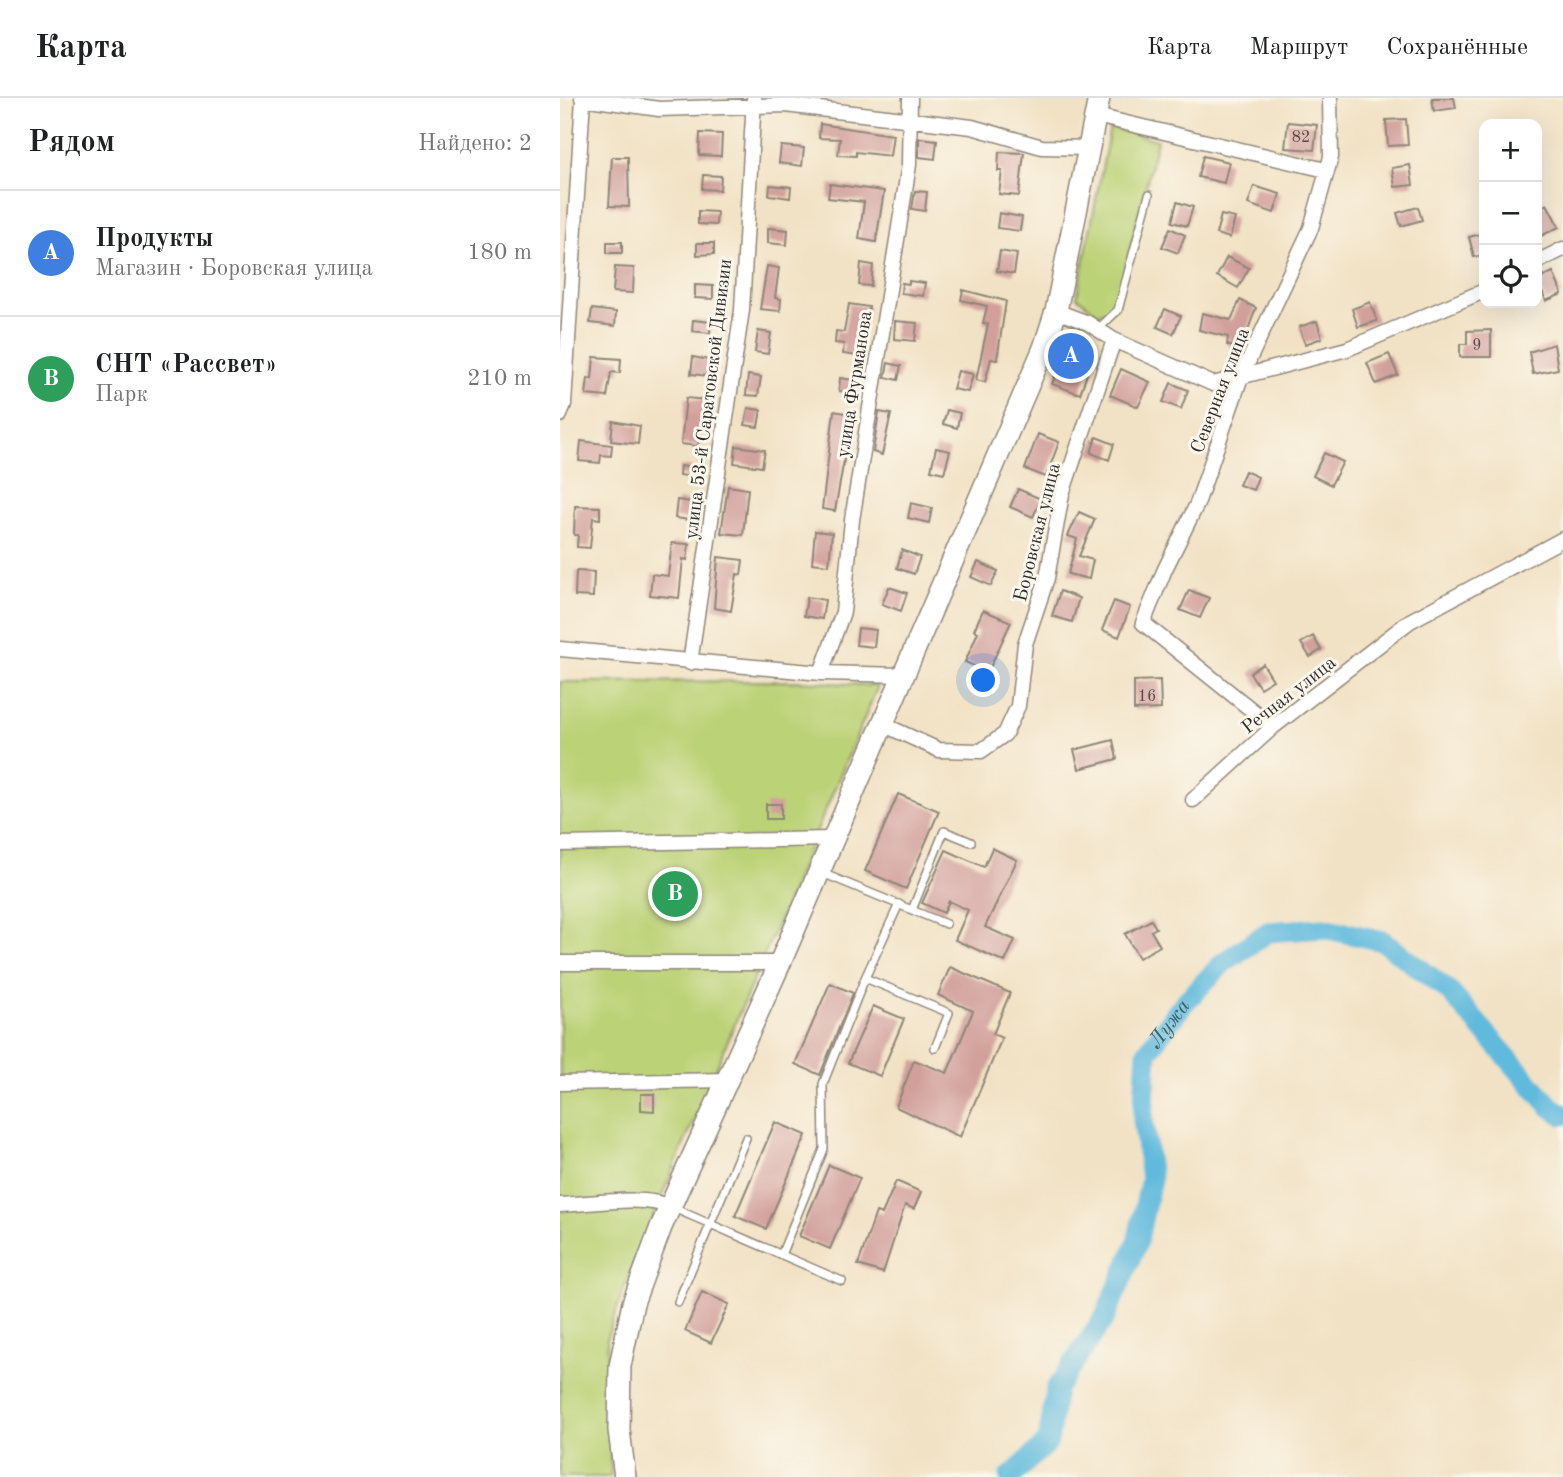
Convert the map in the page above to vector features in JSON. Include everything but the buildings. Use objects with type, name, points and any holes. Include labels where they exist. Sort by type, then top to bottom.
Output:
[{"type":"main road","points":[[625,1477],[619,1430],[620,1366],[632,1303],[670,1207],[729,1080],[880,723],[1009,430],[1056,311],[1097,107]]},
{"type":"street","points":[[560,415],[564,404],[583,98],[659,109],[754,103],[910,117],[972,127],[1042,147],[1089,148]]},
{"type":"street","name":"улица Фурманова","points":[[821,673],[843,612],[854,506],[909,165],[910,98]]},
{"type":"street","name":"Северная улица","points":[[1273,727],[1143,623],[1165,569],[1197,504],[1241,377],[1311,228],[1331,157],[1330,98]]},
{"type":"street","name":"улица 53-й Саратовской Дивизии","points":[[690,663],[742,310],[754,103]]},
{"type":"street","points":[[1097,107],[1326,170]]},
{"type":"street","points":[[1542,260],[1563,249]]},
{"type":"street","points":[[1056,311],[1213,384],[1347,349],[1479,294]]},
{"type":"street","name":"Боровская улица","points":[[880,723],[939,750],[981,751],[1005,734],[1018,706],[1025,643],[1047,578],[1062,494],[1114,340]]},
{"type":"street","name":"Речная улица","points":[[1193,800],[1273,727],[1410,621],[1563,539]]},
{"type":"street","points":[[560,649],[821,673],[903,675]]},
{"type":"street","points":[[560,844],[831,839]]},
{"type":"street","points":[[560,963],[780,963]]},
{"type":"street","points":[[560,1083],[729,1080]]},
{"type":"street","points":[[560,1205],[643,1201],[670,1207]]},
{"type":"lane","points":[[1098,329],[1118,310],[1149,195]]},
{"type":"lane","points":[[912,910],[944,831],[971,842]]},
{"type":"lane","points":[[818,871],[946,924]]},
{"type":"lane","points":[[781,1255],[824,1149],[823,1084],[898,904]]},
{"type":"lane","points":[[865,978],[949,1013],[935,1048]]},
{"type":"lane","points":[[678,1302],[746,1138]]},
{"type":"lane","points":[[670,1207],[842,1281]]},
{"type":"green space","points":[[1110,128],[1157,140],[1116,307],[1099,314],[1077,297]]},
{"type":"green space","points":[[801,681],[878,686],[633,1264],[607,1337],[611,1477],[560,1477],[560,682]]},
{"type":"waterway","name":"Лужа","points":[[1010,1477],[1048,1442],[1056,1389],[1105,1317],[1137,1243],[1151,1179],[1143,1119],[1147,1052],[1184,1003],[1224,962],[1268,932],[1323,928],[1383,941],[1448,990],[1550,1106],[1563,1115]]},
{"type":"place","name":"Продукты","points":[[1071,356]]},
{"type":"place","name":"СНТ «Рассвет»","points":[[675,894]]}]
